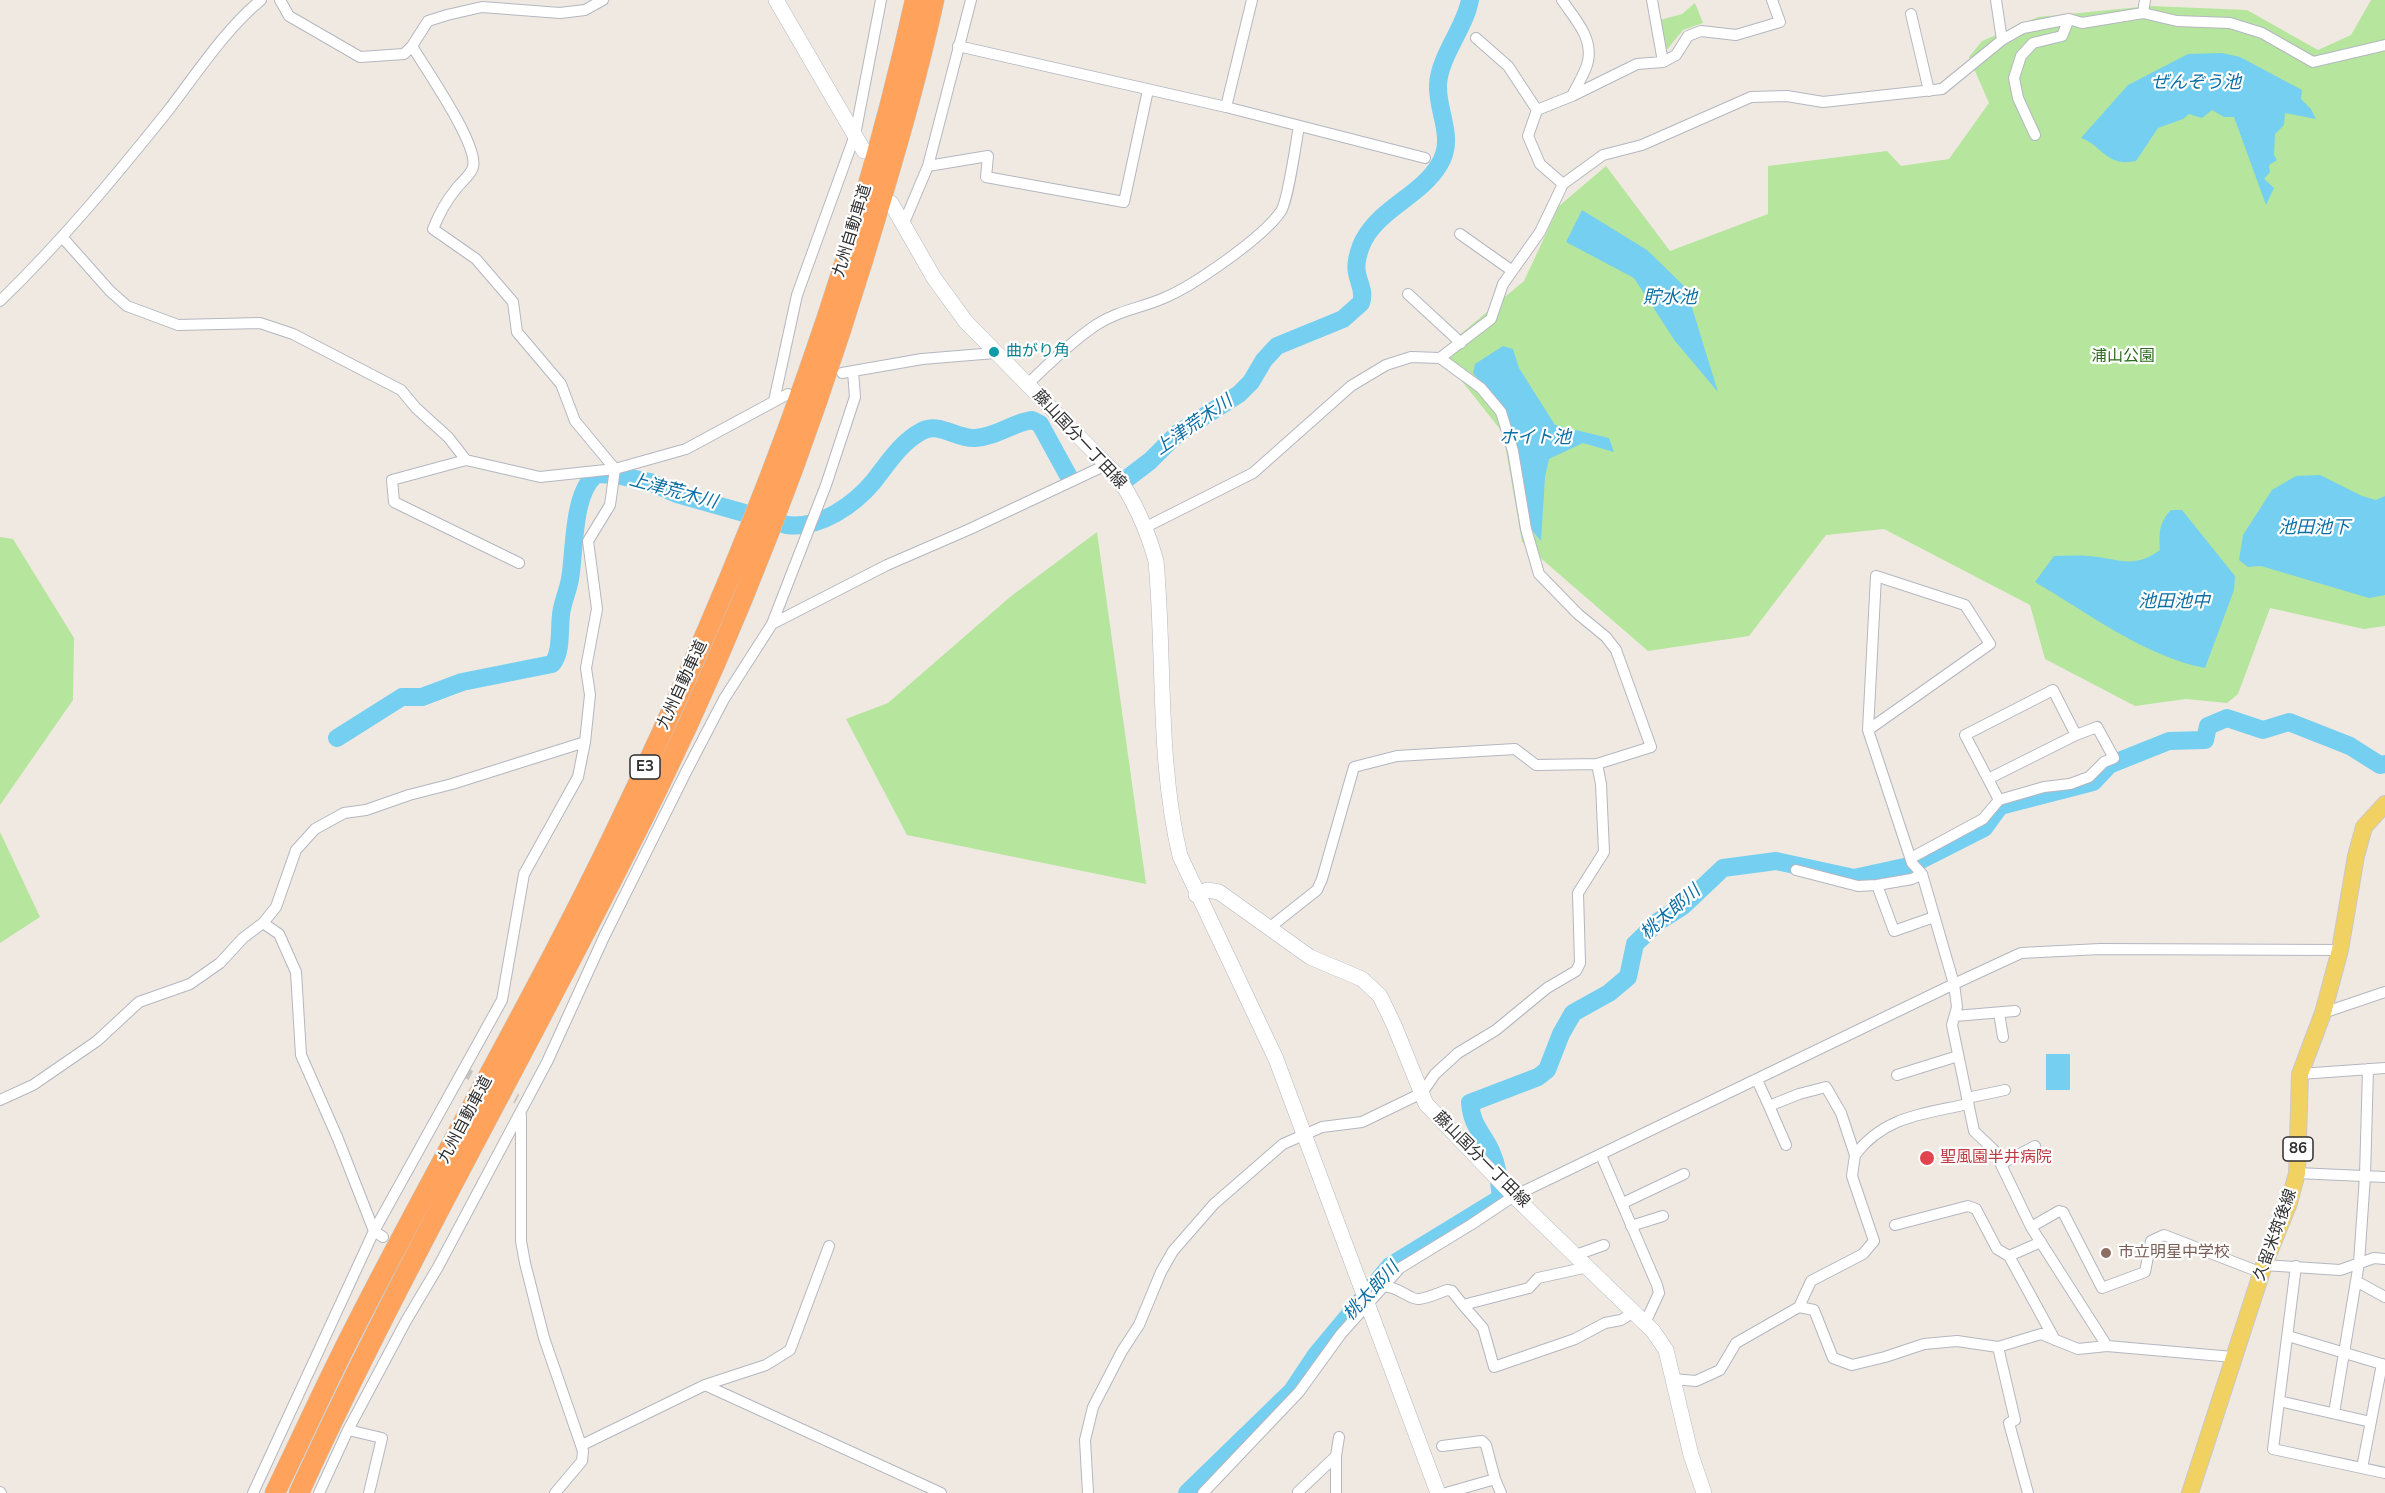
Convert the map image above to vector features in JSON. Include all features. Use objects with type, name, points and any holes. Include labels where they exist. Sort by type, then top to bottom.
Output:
[{"type":"highway","name":"九州自動車道","points":[[275,1493],[353,1330],[562,939],[704,640],[756,514],[822,330],[883,131],[915,0]]},
{"type":"highway","name":"九州自動車道","points":[[299,1493],[421,1241],[546,1010],[661,782],[721,648],[769,531],[839,336],[903,125],[934,0]]},
{"type":"main road","points":[[776,0],[864,151]]},
{"type":"main road","name":"藤山国分一丁田線","points":[[891,203],[947,297],[995,353],[1106,465],[1128,491],[1146,527],[1156,561],[1166,775],[1172,824],[1180,856],[1196,895],[1276,1059],[1438,1493]]},
{"type":"main road","name":"久留米筑後線","points":[[2190,1493],[2263,1269],[2289,1203],[2297,1173],[2300,1074],[2323,1013],[2340,950],[2356,856],[2364,827],[2385,804]]},
{"type":"main road","name":"藤山国分一丁田線","points":[[1196,895],[1207,890],[1219,892],[1311,957],[1362,979],[1380,996],[1426,1104],[1514,1196],[1640,1318],[1666,1350],[1691,1455],[1704,1493]]},
{"type":"street","points":[[0,301],[63,238],[165,115],[241,16],[261,0]]},
{"type":"street","points":[[280,0],[289,16],[360,57],[404,54],[428,21],[447,15],[482,7],[560,13],[585,10],[603,0]]},
{"type":"street","points":[[774,402],[797,295],[855,135],[881,0]]},
{"type":"street","points":[[903,225],[928,166],[971,0]]},
{"type":"street","points":[[1226,107],[1252,0]]},
{"type":"street","points":[[1562,0],[1581,27],[1588,42],[1588,61],[1572,96]]},
{"type":"street","points":[[1652,0],[1663,62]]},
{"type":"street","points":[[1563,184],[1540,164],[1528,136],[1537,110],[1572,96],[1637,64],[1663,62],[1676,55],[1688,36],[1694,33],[1701,31],[1736,35],[1780,22],[1772,0]]},
{"type":"street","points":[[1996,0],[2002,40]]},
{"type":"street","points":[[2143,13],[2145,0]]},
{"type":"street","points":[[1440,358],[1491,320],[1503,284],[1540,232],[1563,184],[1603,155],[1642,145],[1751,98],[1787,96],[1823,102],[1942,89],[2002,40],[2023,28],[2069,19],[2082,22],[2143,13],[2177,21],[2230,23],[2262,33],[2313,62],[2385,45]]},
{"type":"street","points":[[1911,14],[1929,90]]},
{"type":"street","points":[[2036,135],[2018,98],[2014,78],[2021,56],[2032,44],[2062,36],[2069,19]]},
{"type":"street","points":[[1476,38],[1508,66],[1537,110]]},
{"type":"street","points":[[253,1493],[378,1234],[502,999],[524,874],[578,777],[585,742],[590,694],[586,668],[597,609],[588,541],[610,505],[615,469],[575,421],[561,384],[517,332],[513,303],[477,259],[433,228],[455,189],[473,170],[474,158],[468,139],[412,46]]},
{"type":"street","points":[[958,46],[1226,107],[1425,158]]},
{"type":"street","points":[[928,166],[988,156],[986,177],[1124,202],[1148,90]]},
{"type":"street","points":[[1027,385],[1056,356],[1097,324],[1124,310],[1163,298],[1197,281],[1253,238],[1282,210],[1299,126]]},
{"type":"street","points":[[1460,234],[1511,270]]},
{"type":"street","points":[[63,238],[110,291],[128,306],[178,325],[260,323],[293,334],[401,390],[416,408],[448,437],[466,460]]},
{"type":"street","points":[[1408,294],[1461,342]]},
{"type":"street","points":[[319,1493],[348,1430],[434,1264],[521,1105],[724,699],[772,624],[826,485],[855,398],[847,372],[922,359],[995,353]]},
{"type":"street","points":[[1146,527],[1253,473],[1351,386],[1386,365],[1411,357],[1440,358],[1481,388],[1501,412],[1513,451],[1526,529],[1539,574],[1578,614],[1606,636],[1616,650],[1651,747],[1597,764],[1536,765],[1515,749],[1397,756],[1354,767],[1317,890],[1269,928]]},
{"type":"street","points":[[519,563],[394,502],[392,480],[466,460],[540,477],[615,469],[686,449],[788,394]]},
{"type":"street","points":[[772,624],[887,566],[1106,465]]},
{"type":"street","points":[[1868,729],[1990,644],[1965,605],[1876,576],[1868,729],[1911,858],[1922,874],[1954,984],[1957,1007],[1952,1025],[1974,1131],[1994,1150],[2031,1227],[2107,1346]]},
{"type":"street","points":[[1999,800],[1965,735],[2053,690],[2076,735]]},
{"type":"street","points":[[1911,858],[1983,819],[1999,800],[2044,786],[2070,784],[2089,777],[2104,762],[2114,758],[2097,727],[2076,735],[1988,779]]},
{"type":"street","points":[[0,1100],[33,1085],[97,1041],[139,1002],[190,984],[220,963],[243,938],[263,923],[276,907],[296,850],[315,829],[344,813],[366,810],[585,742]]},
{"type":"street","points":[[1088,1493],[1085,1440],[1091,1414],[1122,1351],[1139,1325],[1161,1272],[1173,1251],[1230,1188],[1283,1144],[1335,1124],[1362,1122],[1422,1093],[1435,1074],[1458,1053],[1496,1030],[1547,988],[1576,971],[1580,963],[1578,893],[1604,852],[1601,784],[1597,764]]},
{"type":"street","points":[[1796,870],[1851,885],[1877,885],[1912,879],[1922,874]]},
{"type":"street","points":[[1877,885],[1894,931],[1934,917]]},
{"type":"street","points":[[263,923],[279,934],[296,972],[302,1055],[378,1234]]},
{"type":"street","points":[[1203,1493],[1299,1392],[1341,1334],[1400,1268],[1514,1196],[1954,984],[2021,953],[2100,949],[2340,950]]},
{"type":"street","points":[[2323,1013],[2385,992]]},
{"type":"street","points":[[1955,1016],[2015,1011]]},
{"type":"street","points":[[1999,1013],[2003,1037]]},
{"type":"street","points":[[1897,1075],[1958,1056]]},
{"type":"street","points":[[2300,1074],[2385,1068]]},
{"type":"street","points":[[2334,1413],[2359,1263],[2365,1176],[2368,1069]]},
{"type":"street","points":[[1757,1080],[1786,1145]]},
{"type":"street","points":[[1769,1106],[1799,1094],[1826,1087],[1841,1113],[1855,1155]]},
{"type":"street","points":[[1799,1308],[1811,1281],[1863,1254],[1874,1241],[1852,1176],[1855,1155],[1865,1140],[1900,1119],[2005,1090]]},
{"type":"street","points":[[521,1105],[521,1241],[544,1338],[582,1445],[582,1461],[555,1493]]},
{"type":"street","points":[[2001,1164],[2035,1146]]},
{"type":"street","points":[[1383,1286],[1401,1290],[1411,1298],[1419,1299],[1447,1290],[1452,1291],[1483,1328],[1494,1367],[1575,1339],[1605,1323],[1640,1318],[1659,1293],[1601,1155]]},
{"type":"street","points":[[2297,1173],[2385,1177]]},
{"type":"street","points":[[1623,1203],[1684,1174]]},
{"type":"street","points":[[1894,1226],[1968,1206],[1976,1209],[1997,1249],[2009,1256],[2055,1340]]},
{"type":"street","points":[[2031,1227],[2063,1212],[2102,1288],[2145,1272],[2151,1241],[2164,1235],[2263,1269],[2296,1266],[2340,1270],[2374,1258],[2385,1258]]},
{"type":"street","points":[[1630,1226],[1663,1216]]},
{"type":"street","points":[[2009,1256],[2040,1242]]},
{"type":"street","points":[[1576,1255],[1604,1245]]},
{"type":"street","points":[[582,1445],[705,1385],[766,1365],[790,1350],[830,1246]]},
{"type":"street","points":[[2296,1266],[2273,1449],[2385,1473]]},
{"type":"street","points":[[1463,1305],[1529,1288],[1538,1278],[1587,1267]]},
{"type":"street","points":[[2356,1281],[2385,1297]]},
{"type":"street","points":[[1673,1378],[1696,1381],[1720,1370],[1736,1343],[1799,1308],[1814,1310],[1833,1358],[1852,1365],[1924,1344],[1958,1341],[1998,1347],[2041,1334],[2078,1349],[2107,1346],[2234,1357]]},
{"type":"street","points":[[2288,1336],[2384,1364],[2379,1409],[2371,1422],[2362,1468]]},
{"type":"street","points":[[1998,1347],[2015,1420],[2009,1423],[2028,1493]]},
{"type":"street","points":[[705,1385],[941,1493]]},
{"type":"street","points":[[2279,1401],[2371,1422]]},
{"type":"street","points":[[348,1430],[382,1438],[369,1493]]},
{"type":"street","points":[[1336,1493],[1336,1456],[1339,1437]]},
{"type":"street","points":[[1442,1446],[1482,1441],[1486,1445],[1501,1493]]},
{"type":"street","points":[[1298,1492],[1336,1456]]},
{"type":"street","points":[[1446,1493],[1495,1479]]},
{"type":"green space","name":"浦山公園","points":[[2371,0],[2385,0],[2385,626],[2364,629],[2270,608],[2238,694],[2227,703],[2186,699],[2135,706],[2045,659],[2030,605],[1884,529],[1826,535],[1749,636],[1648,651],[1522,542],[1503,433],[1439,352],[1524,281],[1559,206],[1606,166],[1670,251],[1768,214],[1768,166],[1887,151],[1901,166],[1949,159],[1989,103],[1969,57],[1982,41],[2038,17],[2150,6],[2247,10],[2318,50],[2351,35]]},
{"type":"green space","points":[[1695,3],[1703,23],[1683,30],[1665,52],[1660,20],[1682,14]]},
{"type":"green space","points":[[1097,532],[1146,884],[907,835],[846,719],[888,703],[1010,597]]},
{"type":"green space","points":[[0,537],[13,539],[74,638],[73,700],[0,805]]},
{"type":"green space","points":[[0,832],[40,917],[0,943]]},
{"type":"water","name":"ぜんぞう池","points":[[2222,53],[2240,57],[2302,90],[2301,99],[2311,109],[2316,119],[2285,113],[2284,125],[2275,134],[2274,155],[2277,160],[2269,165],[2270,172],[2264,179],[2274,188],[2266,205],[2234,117],[2224,117],[2212,110],[2202,118],[2189,114],[2183,119],[2158,128],[2136,161],[2121,162],[2112,159],[2081,138],[2128,85],[2188,54]]},
{"type":"water","name":"貯水池","points":[[1582,210],[1647,250],[1686,288],[1718,392],[1675,341],[1634,278],[1566,242]]},
{"type":"water","name":"ホイト池","points":[[1503,346],[1513,349],[1519,368],[1555,425],[1609,438],[1614,452],[1583,443],[1549,459],[1545,477],[1541,541],[1531,529],[1504,409],[1473,373],[1475,364]]},
{"type":"water","name":"池田池下","points":[[2320,475],[2362,496],[2376,500],[2385,496],[2385,595],[2369,598],[2261,566],[2248,567],[2239,560],[2243,535],[2272,490],[2296,476]]},
{"type":"water","name":"池田池中","points":[[2171,510],[2182,510],[2235,576],[2234,590],[2205,668],[2182,662],[2138,644],[2035,582],[2054,556],[2088,556],[2133,561],[2150,556],[2160,550],[2161,528]]},
{"type":"water","points":[[2046,1054],[2070,1054],[2070,1090],[2046,1090]]},
{"type":"waterway","name":"上津荒木川","points":[[1125,480],[1150,461],[1178,433],[1239,394],[1251,382],[1264,360],[1277,346],[1343,319],[1361,303],[1362,292],[1357,263],[1361,246],[1368,233],[1387,213],[1431,176],[1444,155],[1446,135],[1438,95],[1439,74],[1470,0]]},
{"type":"waterway","name":"上津荒木川","points":[[337,738],[402,697],[422,697],[462,682],[552,664],[559,648],[562,610],[570,579],[579,508],[589,482],[597,474],[616,475],[650,482],[677,494],[787,525],[799,525],[824,519],[857,499],[901,447],[922,431],[935,428],[975,438],[1032,420],[1040,424],[1069,477]]},
{"type":"waterway","name":"桃太郎川","points":[[1187,1493],[1292,1391],[1316,1355],[1390,1266],[1501,1198],[1495,1162],[1475,1123],[1470,1103],[1538,1077],[1547,1070],[1561,1034],[1573,1013],[1609,993],[1628,977],[1635,944],[1659,921],[1683,906],[1723,868],[1776,861],[1854,878],[1909,866],[1984,828],[2000,806],[2093,782],[2109,765],[2169,741],[2205,740],[2208,726],[2227,718],[2263,730],[2289,722],[2350,746],[2380,765],[2385,764]]},
{"type":"tunnel","points":[[462,1071],[517,1099]]},
{"type":"place","name":"曲がり角","points":[[994,352]]},
{"type":"place","name":"聖風園半井病院","points":[[1927,1158]]},
{"type":"place","name":"市立明星中学校","points":[[2106,1253]]}]
